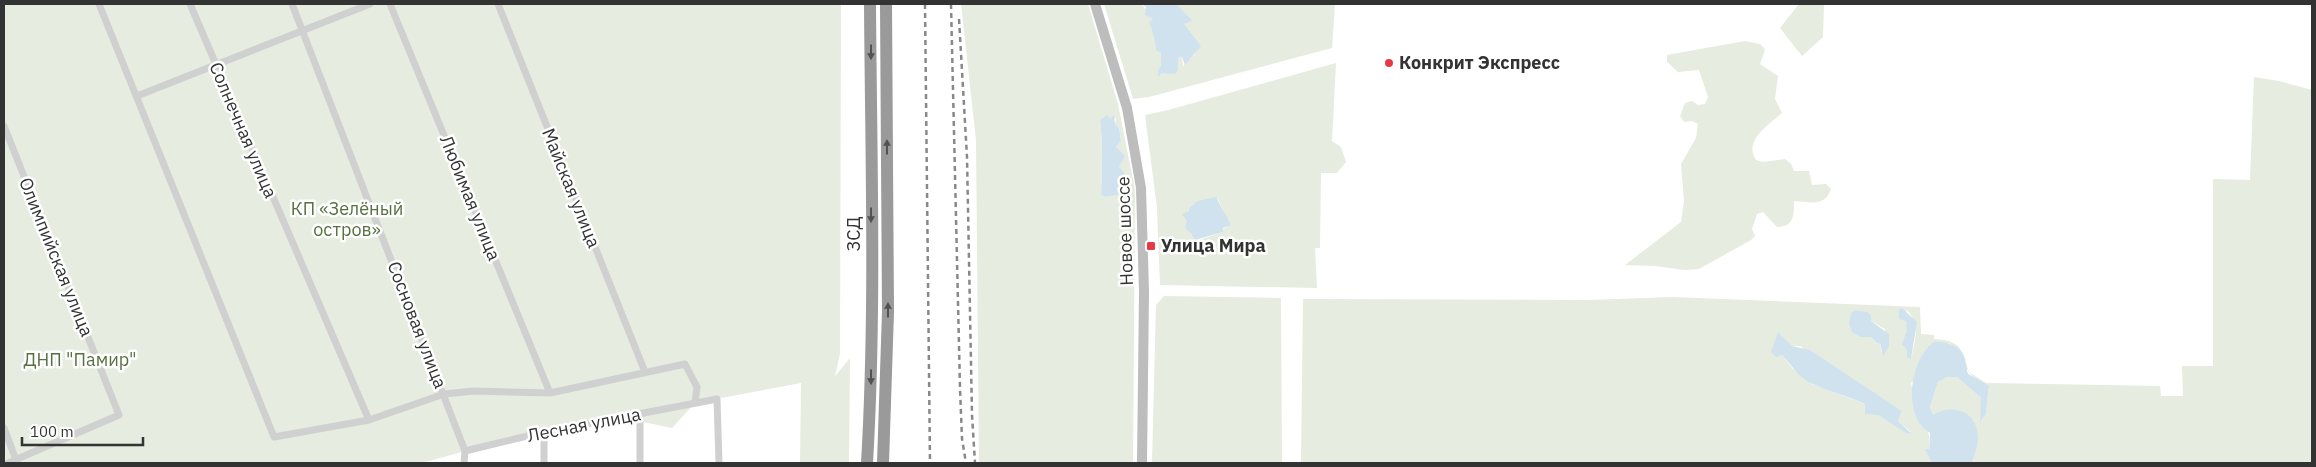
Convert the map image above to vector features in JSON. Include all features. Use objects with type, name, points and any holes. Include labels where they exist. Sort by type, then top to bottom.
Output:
[{"type":"highway","name":"ЗСД","points":[[867,463],[871,371],[870,4]]},
{"type":"highway","name":"ЗСД","points":[[884,463],[888,312],[886,4]]},
{"type":"main road","name":"Новое шоссе","points":[[1096,4],[1127,108],[1141,188],[1144,292],[1142,463]]},
{"type":"street","points":[[100,4],[274,437],[369,420],[444,394],[474,391],[550,392],[685,364],[697,387],[695,403]]},
{"type":"street","name":"Солнечная улица","points":[[190,4],[214,65],[369,420]]},
{"type":"street","name":"Сосновая улица","points":[[292,4],[465,450]]},
{"type":"street","points":[[136,96],[370,4]]},
{"type":"street","name":"Любимая улица","points":[[390,4],[550,392]]},
{"type":"street","name":"Майская улица","points":[[498,4],[645,372]]},
{"type":"street","name":"Олимпийская улица","points":[[4,126],[119,415],[16,460]]},
{"type":"street","name":"Лесная улица","points":[[465,450],[544,432],[717,399],[719,463]]},
{"type":"street","points":[[640,414],[640,463]]},
{"type":"street","points":[[4,428],[16,460],[8,463]]},
{"type":"street","points":[[544,432],[544,463]]},
{"type":"street","points":[[464,463],[465,450]]},
{"type":"green space","name":"КП «Зелёный остров»","points":[[4,4],[841,4],[840,354],[835,376],[850,358],[849,463],[800,463],[801,383],[695,403],[672,428],[620,417],[469,450],[422,463],[4,463]]},
{"type":"green space","points":[[961,4],[1088,4],[1118,104],[1135,190],[1133,463],[979,463],[976,140]],"holes":[[[1107,115],[1109,120],[1116,118],[1115,124],[1119,128],[1121,141],[1116,147],[1119,164],[1115,195],[1105,197],[1101,195],[1102,148],[1100,120]]]},
{"type":"green space","points":[[1104,4],[1142,4],[1153,19],[1151,27],[1161,53],[1162,73],[1175,72],[1178,58],[1182,57],[1183,66],[1195,54],[1196,43],[1183,23],[1190,17],[1181,11],[1178,4],[1335,4],[1332,48],[1149,97],[1133,99]]},
{"type":"green space","points":[[1799,4],[1824,4],[1823,37],[1802,56],[1780,28]]},
{"type":"green space","points":[[1745,41],[1760,44],[1765,49],[1760,64],[1778,76],[1775,99],[1782,113],[1755,140],[1753,153],[1756,160],[1763,162],[1785,159],[1791,164],[1794,171],[1809,171],[1812,185],[1826,184],[1831,189],[1828,195],[1825,199],[1817,202],[1794,201],[1792,219],[1787,225],[1777,227],[1763,212],[1757,214],[1752,229],[1755,236],[1751,240],[1699,269],[1684,270],[1655,266],[1625,265],[1681,222],[1684,201],[1681,164],[1696,138],[1698,124],[1692,121],[1684,122],[1680,116],[1685,103],[1692,101],[1698,105],[1705,104],[1708,97],[1699,70],[1678,72],[1667,62],[1667,55]]},
{"type":"green space","points":[[1336,63],[1332,141],[1341,147],[1346,162],[1337,173],[1321,173],[1320,248],[1315,248],[1317,288],[1160,285],[1157,208],[1145,115]],"holes":[[[1218,199],[1230,225],[1223,229],[1223,232],[1199,240],[1189,225],[1189,208],[1197,201]]]},
{"type":"green space","points":[[2254,77],[2279,81],[2312,90],[2312,463],[1972,463],[1975,452],[1933,415],[1930,407],[1938,382],[1947,377],[1957,377],[1981,398],[1981,422],[1986,414],[1989,387],[1969,372],[1986,383],[2160,386],[2161,396],[2183,396],[2182,366],[2213,366],[2213,179],[2250,180]]},
{"type":"green space","points":[[1164,296],[1281,298],[1282,463],[1152,463],[1156,305]]},
{"type":"green space","points":[[1672,297],[1920,307],[1921,334],[1934,335],[1934,339],[1956,344],[1963,354],[1949,343],[1911,383],[1928,431],[1930,448],[1926,450],[1932,463],[1301,463],[1303,299],[1588,300]],"holes":[[[1855,310],[1868,312],[1871,315],[1871,321],[1885,329],[1882,355],[1880,343],[1877,343],[1871,337],[1861,337]],[[1907,310],[1914,321],[1916,333],[1911,359],[1906,321],[1903,319]],[[1792,346],[1800,346],[1902,411],[1898,421],[1911,432],[1907,434],[1865,404],[1812,384],[1793,369],[1782,355]]]},
{"type":"water","points":[[1142,4],[1178,4],[1192,21],[1184,24],[1201,46],[1185,65],[1182,57],[1178,58],[1178,69],[1175,74],[1162,73],[1158,77],[1158,70],[1161,66],[1161,53],[1156,50],[1154,36],[1149,23],[1153,19],[1145,15],[1146,7]]},
{"type":"water","points":[[1107,115],[1110,119],[1114,115],[1115,124],[1119,128],[1121,141],[1116,147],[1125,156],[1119,167],[1125,174],[1122,177],[1123,181],[1116,189],[1121,191],[1122,194],[1105,197],[1101,195],[1102,148],[1100,120]]},
{"type":"water","points":[[1216,197],[1231,225],[1223,228],[1223,232],[1195,240],[1185,228],[1187,221],[1182,214],[1189,211],[1189,208],[1197,201]]},
{"type":"water","points":[[1902,308],[1917,322],[1911,359],[1907,357],[1907,350],[1902,344],[1907,331],[1906,321],[1899,319],[1899,309]]},
{"type":"water","points":[[1855,310],[1868,312],[1871,315],[1871,321],[1889,334],[1889,346],[1883,356],[1880,343],[1877,343],[1871,337],[1861,337],[1852,332],[1849,324],[1851,313]]},
{"type":"water","points":[[1778,332],[1792,346],[1810,350],[1902,411],[1898,421],[1911,433],[1907,434],[1879,415],[1865,414],[1865,404],[1819,387],[1804,379],[1782,355],[1776,357],[1771,352]]},
{"type":"water","points":[[1934,342],[1946,343],[1958,348],[1964,356],[1968,374],[1989,386],[1986,414],[1980,423],[1981,398],[1957,377],[1947,377],[1938,382],[1930,407],[1933,415],[1941,411],[1957,410],[1964,412],[1970,417],[1977,431],[1978,440],[1972,463],[1932,463],[1925,450],[1930,448],[1930,433],[1921,425],[1915,415],[1912,402],[1912,388],[1914,374],[1919,362],[1926,350]]},
{"type":"railway","points":[[925,4],[930,463]]},
{"type":"railway","points":[[951,4],[960,388],[962,439],[966,463]]},
{"type":"railway","points":[[959,19],[967,157],[972,415],[975,463]]},
{"type":"place","name":"Конкрит Экспресс","points":[[1389,63]]},
{"type":"place","name":"Улица Мира","points":[[1151,246]]},
{"type":"park label","name":"ДНП \"Памир\"","points":[[80,360]]}]
